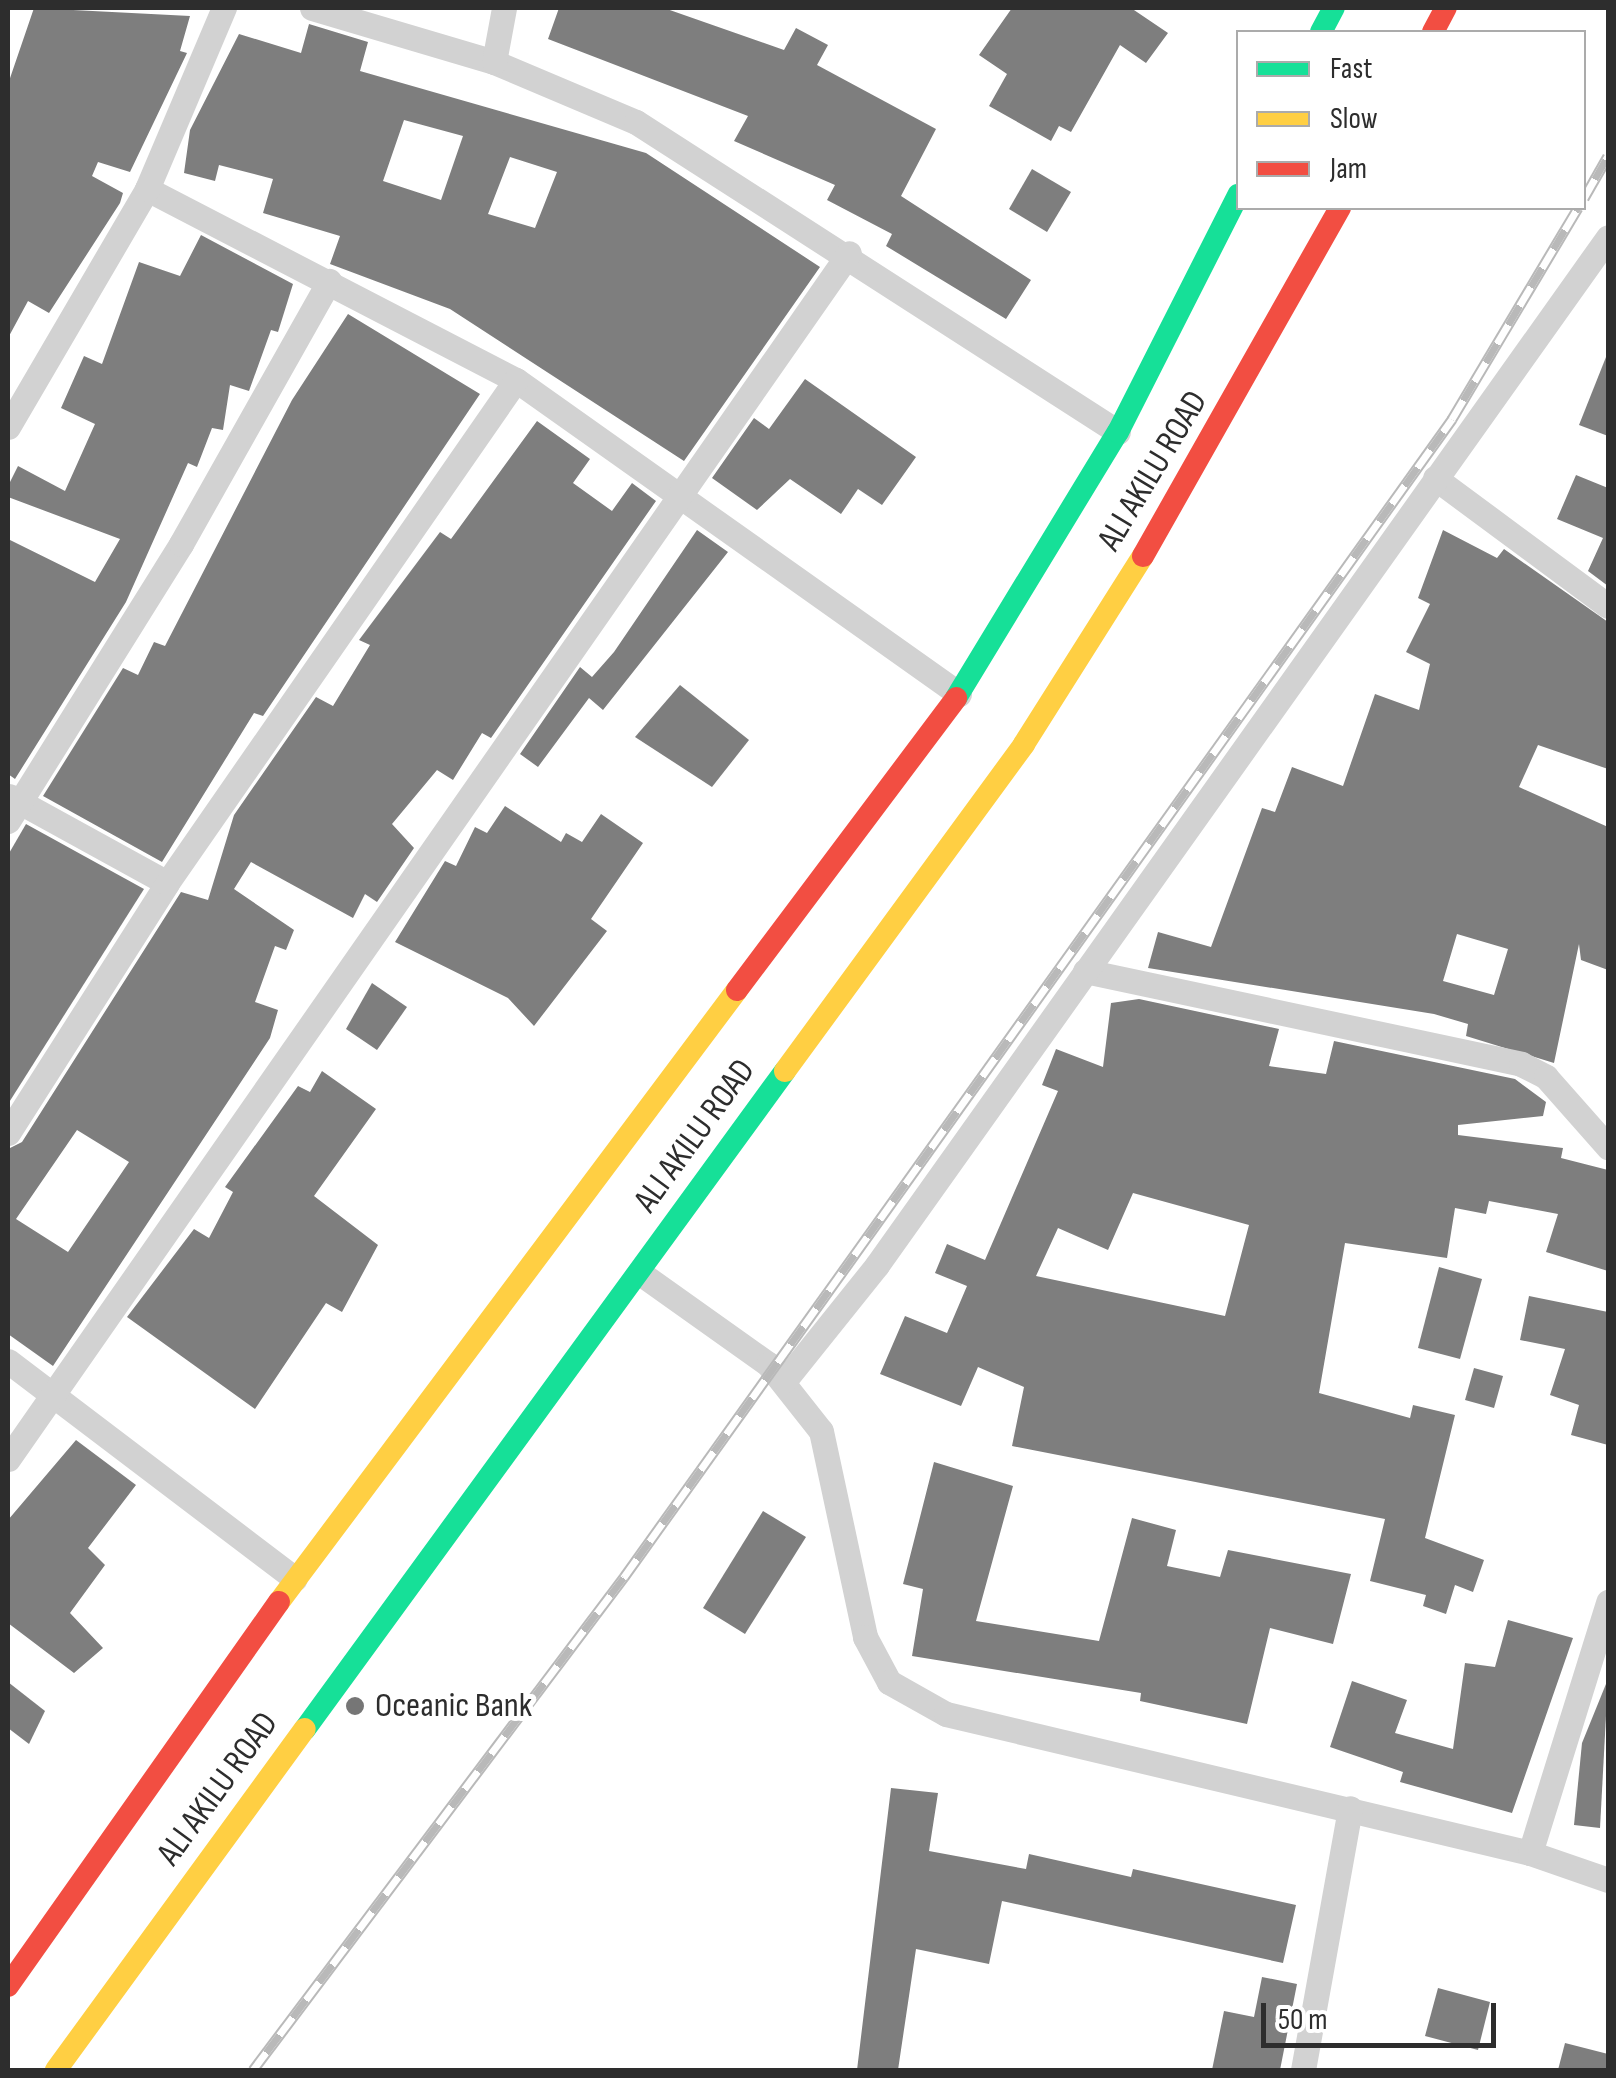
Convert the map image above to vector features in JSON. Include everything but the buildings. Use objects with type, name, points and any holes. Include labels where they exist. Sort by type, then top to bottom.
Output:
[{"type":"main road","points":[[1322,30],[1334,8]]},
{"type":"main road","points":[[1434,30],[1446,8]]},
{"type":"main road","name":"ALI AKILU ROAD","points":[[8,1986],[295,1579],[958,694],[1118,432],[1236,199]]},
{"type":"main road","name":"ALI AKILU ROAD","points":[[56,2070],[1024,744],[1190,483],[1339,210]]},
{"type":"street","points":[[8,427],[147,189],[224,8]]},
{"type":"street","points":[[312,8],[494,62],[636,122],[849,253],[1118,432]]},
{"type":"street","points":[[494,62],[504,8]]},
{"type":"street","points":[[147,189],[516,380],[682,494],[958,694]]},
{"type":"street","points":[[785,1380],[1085,971],[1608,238]]},
{"type":"street","points":[[8,1459],[849,253]]},
{"type":"street","points":[[167,883],[12,806],[329,281]]},
{"type":"street","points":[[8,1133],[167,883],[516,380]]},
{"type":"street","points":[[1436,478],[1608,606]]},
{"type":"street","points":[[1085,971],[1521,1064],[1546,1077],[1608,1148]]},
{"type":"street","points":[[640,1273],[785,1380],[821,1431],[839,1482],[866,1637],[888,1682],[946,1714],[1530,1853],[1608,1880]]},
{"type":"street","points":[[8,1361],[295,1579]]},
{"type":"street","points":[[1530,1853],[1608,1602]]},
{"type":"street","points":[[1303,2070],[1350,1808]]},
{"type":"railway","points":[[1586,194],[1608,156]]},
{"type":"railway","points":[[253,2070],[624,1577],[1452,419],[1577,210]]},
{"type":"traffic: fast","points":[[1322,30],[1334,8]]},
{"type":"traffic: fast","points":[[956,698],[1118,432],[1236,199]]},
{"type":"traffic: fast","points":[[305,1729],[785,1071]]},
{"type":"traffic: slow","points":[[785,1071],[1024,744],[1143,556]]},
{"type":"traffic: slow","points":[[279,1602],[737,990]]},
{"type":"traffic: slow","points":[[56,2070],[305,1729]]},
{"type":"traffic: jam","points":[[1434,30],[1446,8]]},
{"type":"traffic: jam","points":[[1143,556],[1339,210]]},
{"type":"traffic: jam","points":[[737,990],[956,698]]},
{"type":"traffic: jam","points":[[8,1986],[279,1602]]},
{"type":"place","name":"Oceanic Bank","points":[[355,1706]]}]
